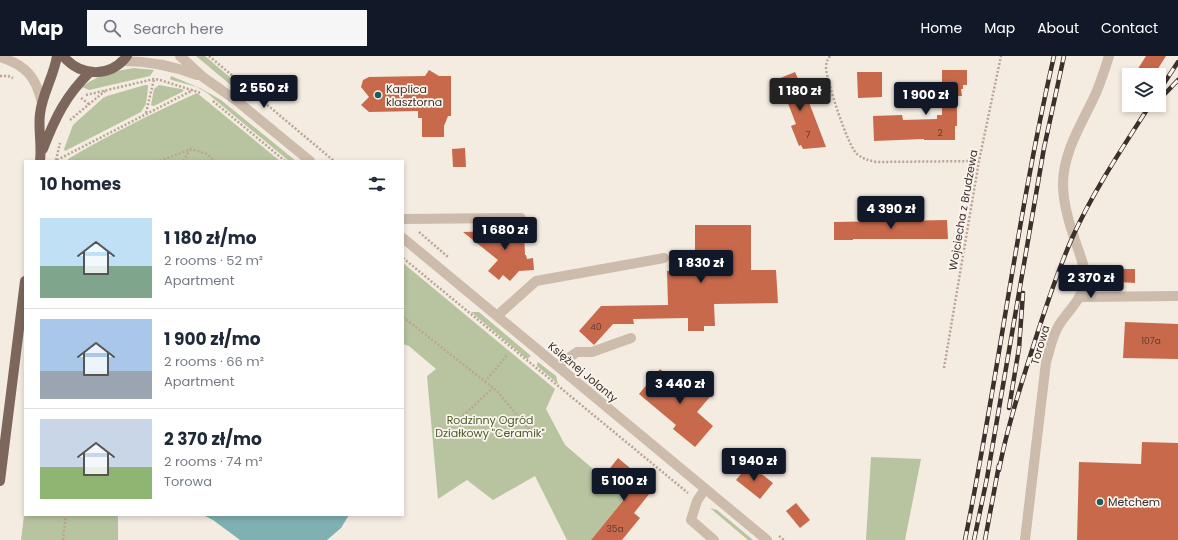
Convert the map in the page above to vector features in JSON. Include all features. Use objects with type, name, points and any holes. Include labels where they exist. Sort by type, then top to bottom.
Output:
[{"type":"main road","points":[[41,157],[40,126],[42,102],[57,56]]},
{"type":"main road","points":[[63,56],[71,64],[90,72],[108,70],[116,67],[125,59]]},
{"type":"main road","points":[[41,157],[61,108],[72,92],[90,72]]},
{"type":"main road","points":[[0,481],[24,289]]},
{"type":"street","points":[[180,56],[203,77],[237,101],[309,160]]},
{"type":"street","name":"Torowa","points":[[1025,540],[1046,362],[1052,340],[1058,326],[1083,289],[1085,272],[1068,217],[1063,185],[1063,174],[1069,150],[1098,88],[1108,56]]},
{"type":"street","points":[[0,57],[22,68],[31,75],[36,82],[42,102]]},
{"type":"street","points":[[125,59],[182,69],[203,77]]},
{"type":"street","points":[[404,219],[521,218]]},
{"type":"street","name":"Księżnej Jolanty","points":[[404,239],[766,540]]},
{"type":"street","points":[[497,316],[536,281],[664,258]]},
{"type":"street","points":[[1079,297],[1178,296]]},
{"type":"street","points":[[557,366],[577,352],[592,352],[631,338]]},
{"type":"street","points":[[704,489],[697,501],[691,520],[714,540]]},
{"type":"path","points":[[209,56],[333,160]]},
{"type":"path","points":[[830,56],[826,66],[832,94],[852,146],[861,157],[876,162],[980,161]]},
{"type":"path","name":"Wojciecha z Brudzewa","points":[[944,368],[980,161],[1001,56]]},
{"type":"path","points":[[146,113],[154,79]]},
{"type":"path","points":[[89,104],[79,97],[154,79],[206,95]]},
{"type":"path","points":[[68,122],[107,90]]},
{"type":"path","points":[[57,160],[193,90]]},
{"type":"path","points":[[212,100],[284,160]]},
{"type":"path","points":[[164,160],[191,149],[207,154],[214,160]]},
{"type":"path","points":[[184,160],[191,149]]},
{"type":"path","points":[[404,259],[697,501]]},
{"type":"path","points":[[404,318],[494,388],[531,432]]},
{"type":"path","points":[[485,382],[508,354]]},
{"type":"path","points":[[454,424],[494,388]]},
{"type":"path","points":[[63,540],[66,516]]},
{"type":"green space","points":[[196,56],[205,56],[246,91],[238,91]]},
{"type":"green space","points":[[134,68],[154,70],[150,76],[89,90],[82,87],[94,79],[106,74]]},
{"type":"green space","points":[[171,76],[200,88],[221,100],[295,160],[288,160],[207,93],[197,87],[170,79]]},
{"type":"green space","points":[[148,85],[146,104],[141,112],[65,151],[64,149],[73,125],[103,98]]},
{"type":"green space","points":[[159,85],[184,90],[154,106],[151,105],[154,89]]},
{"type":"green space","points":[[197,93],[279,160],[68,160],[116,132]]},
{"type":"green space","name":"Rodzinny Ogród Działkowy \"Ceramik\"","points":[[404,264],[555,389],[546,409],[565,445],[626,497],[591,540],[567,540],[535,476],[493,500],[467,480],[438,499],[427,376],[436,369],[409,346],[404,344]]},
{"type":"green space","points":[[471,312],[479,312],[531,356],[527,359]]},
{"type":"green space","points":[[538,362],[556,376],[558,384],[537,366]]},
{"type":"green space","points":[[871,457],[921,459],[905,540],[866,540]]},
{"type":"green space","points":[[710,508],[717,510],[753,540],[748,540]]},
{"type":"green space","points":[[24,515],[118,516],[118,540],[21,540]]},
{"type":"water","points":[[205,516],[348,516],[341,528],[327,540],[240,540],[213,520]]},
{"type":"building","points":[[1146,56],[1166,56],[1158,68],[1138,68]]},
{"type":"building","points":[[429,70],[439,76],[451,76],[451,116],[448,116],[444,126],[444,137],[422,137],[422,118],[418,118],[418,111],[369,112],[361,105],[369,97],[361,87],[363,80],[369,77],[425,76]]},
{"type":"building","points":[[942,70],[967,70],[967,85],[963,85],[963,89],[961,89],[962,96],[957,96],[957,126],[955,126],[955,140],[924,139],[874,141],[873,116],[902,115],[903,120],[937,119],[937,115],[942,115]]},
{"type":"building","points":[[795,72],[801,85],[802,84],[826,147],[803,149],[801,145],[799,146],[791,126],[796,124],[784,93],[778,95],[773,81]]},
{"type":"building","points":[[857,72],[882,72],[882,97],[858,98]]},
{"type":"building","points":[[465,148],[466,167],[453,167],[452,149]]},
{"type":"building","points":[[947,220],[948,239],[834,240],[834,222]]},
{"type":"building","points":[[695,225],[751,225],[751,270],[776,270],[778,303],[714,304],[715,326],[704,326],[704,331],[688,331],[688,318],[633,319],[634,324],[613,324],[594,345],[579,331],[601,306],[668,305],[667,271],[695,270]]},
{"type":"building","points":[[524,230],[525,255],[527,259],[533,258],[534,270],[519,271],[510,281],[503,275],[499,280],[488,271],[498,260],[463,232]]},
{"type":"building","points":[[1119,269],[1135,269],[1135,283],[1119,282]]},
{"type":"building","points":[[1125,322],[1178,324],[1178,359],[1123,358]]},
{"type":"building","points":[[660,369],[689,393],[699,380],[714,392],[697,412],[713,426],[695,447],[673,429],[676,425],[639,394]]},
{"type":"building","points":[[1142,442],[1178,443],[1178,540],[1077,540],[1079,462],[1141,464]]},
{"type":"building","points":[[618,458],[654,488],[634,513],[640,518],[622,540],[591,540],[626,497],[603,477]]},
{"type":"building","points":[[749,464],[773,483],[760,499],[736,480]]},
{"type":"building","points":[[796,503],[810,520],[800,528],[786,511]]},
{"type":"railway","points":[[965,540],[988,419],[1029,176],[1054,56]]},
{"type":"railway","points":[[974,540],[987,478],[1044,148],[1064,56]]},
{"type":"railway","points":[[1166,80],[1178,62]]},
{"type":"railway","points":[[1166,93],[1178,80]]},
{"type":"railway","points":[[999,470],[1010,423],[1023,378],[1056,277],[1067,250],[1099,185],[1145,112]]},
{"type":"railway","points":[[1009,408],[1019,348],[1023,293]]},
{"type":"railway","points":[[985,540],[999,465]]},
{"type":"place","name":"Kaplica klasztorna","points":[[378,95]]},
{"type":"place","name":"Metchem","points":[[1100,502]]}]
